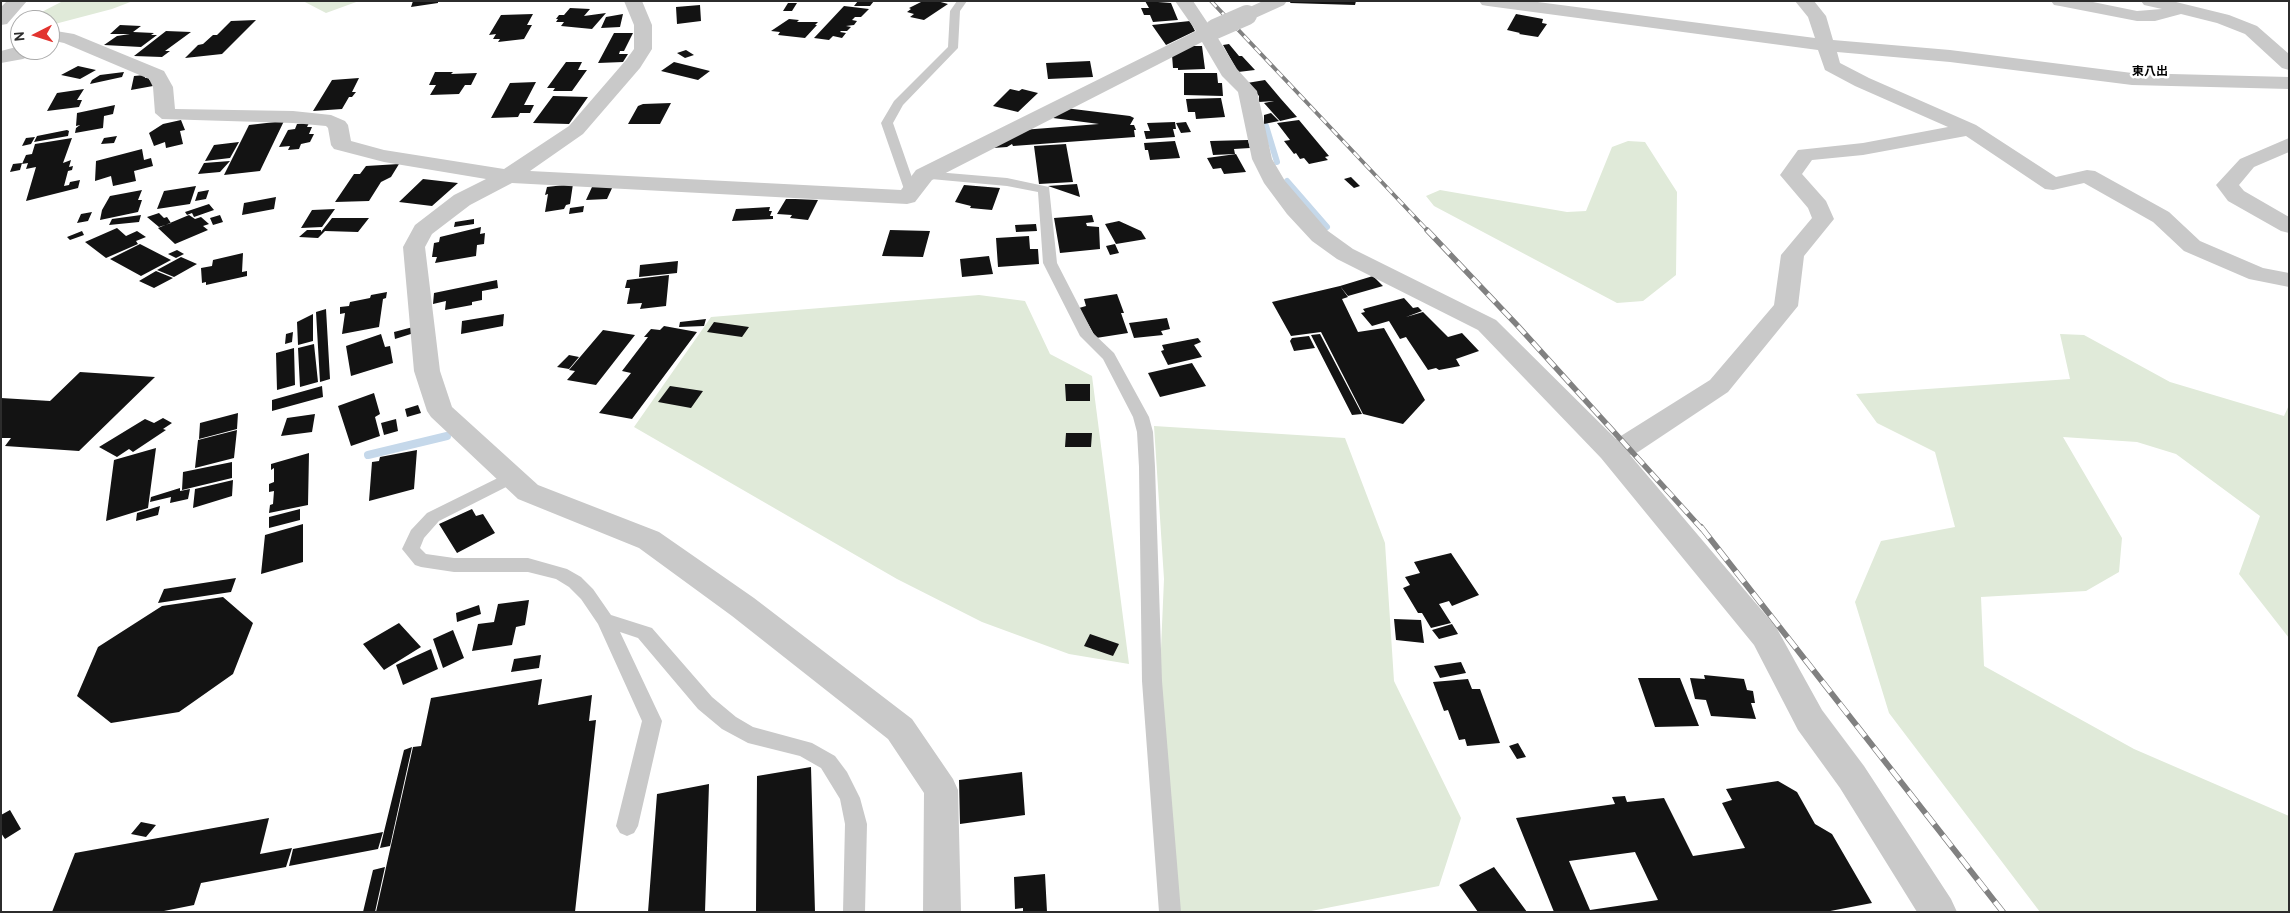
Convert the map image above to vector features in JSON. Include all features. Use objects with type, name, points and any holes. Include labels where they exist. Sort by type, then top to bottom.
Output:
[{"type":"street","points":[[1,20],[18,1]]},
{"type":"street","points":[[633,1],[643,25],[642,49],[633,64],[576,130],[508,176],[462,200],[423,230],[414,246],[427,370],[440,410],[528,492],[650,540],[743,607],[900,729],[941,790],[942,912]]},
{"type":"street","points":[[1184,1],[1211,31],[1229,72],[1247,91],[1262,159],[1275,183],[1295,209],[1320,236],[1344,254],[1487,325],[1611,451],[1765,636],[1810,720],[1852,777],[1938,912]]},
{"type":"street","points":[[60,36],[157,75],[164,87],[165,112],[169,115],[318,118],[338,125],[341,144],[359,151],[508,176],[907,197],[924,175],[1211,31],[1278,1]]},
{"type":"street","points":[[1488,1],[1824,45],[1950,56],[2132,79],[2289,83]]},
{"type":"street","points":[[1804,1],[1817,16],[1824,45],[1832,66],[1862,82],[1969,129],[2053,184],[2087,176],[2161,217],[2192,246],[2257,274],[2288,279]]},
{"type":"street","points":[[2060,1],[2137,16],[2155,16],[2185,6]]},
{"type":"street","points":[[2150,1],[2185,6],[2251,30],[2289,64]]},
{"type":"street","points":[[1611,451],[1628,445],[1719,386],[1786,306],[1793,255],[1823,219],[1818,206],[1791,175],[1805,154],[1863,149],[1969,129]]},
{"type":"street","points":[[2285,149],[2247,163],[2227,185],[2236,196],[2289,226]]},
{"type":"lane","points":[[911,192],[887,123],[898,103],[953,48],[955,11],[962,1]]},
{"type":"lane","points":[[924,175],[1006,182],[1044,190],[1050,263],[1087,336],[1109,356],[1142,417],[1147,466],[1152,681],[1170,912]]},
{"type":"lane","points":[[512,477],[433,517],[417,534],[411,549],[421,560],[454,565],[528,565],[561,574],[575,582],[587,594],[605,620],[652,721],[628,826]]},
{"type":"lane","points":[[605,620],[645,633],[705,703],[729,723],[748,734],[805,749],[828,762],[840,778],[850,798],[856,824],[854,912]]},
{"type":"green space","points":[[63,1],[133,1],[112,9],[60,23],[60,10],[45,10]]},
{"type":"green space","points":[[303,1],[359,1],[326,13]]},
{"type":"green space","points":[[1628,141],[1645,142],[1677,192],[1676,275],[1643,301],[1617,303],[1434,206],[1426,196],[1440,190],[1567,212],[1586,211],[1612,147]]},
{"type":"green space","points":[[979,295],[1025,301],[1050,354],[1092,376],[1129,664],[1069,654],[982,622],[897,579],[634,427],[711,317]]},
{"type":"green space","points":[[2060,334],[2084,335],[2170,382],[2284,416],[2289,405],[2289,638],[2239,574],[2260,516],[2176,454],[2137,442],[2063,437],[2122,538],[2119,572],[2086,591],[1981,597],[1984,666],[2134,749],[2289,816],[2289,912],[2040,912],[1889,713],[1855,602],[1881,541],[1955,527],[1935,452],[1877,423],[1856,394],[2070,379]]},
{"type":"green space","points":[[1154,426],[1345,438],[1385,543],[1394,681],[1461,818],[1439,886],[1306,912],[1179,912],[1160,672],[1164,579]]},
{"type":"building","points":[[413,1],[438,1],[438,3],[411,7]]},
{"type":"building","points":[[858,1],[874,1],[870,6],[854,6]]},
{"type":"building","points":[[923,1],[937,1],[948,4],[924,20],[910,17],[914,14],[907,12],[911,9],[909,8]]},
{"type":"building","points":[[1145,1],[1171,3],[1178,20],[1153,22],[1150,15],[1144,15],[1141,8],[1149,8]]},
{"type":"building","points":[[1291,1],[1356,1],[1355,5],[1290,3]]},
{"type":"building","points":[[788,3],[797,3],[792,11],[783,11]]},
{"type":"building","points":[[700,5],[701,21],[677,24],[676,7]]},
{"type":"building","points":[[844,6],[869,9],[861,17],[855,17],[852,20],[857,21],[854,25],[846,26],[851,27],[847,31],[840,32],[846,33],[842,38],[833,36],[829,40],[814,38]]},
{"type":"building","points":[[570,8],[590,9],[584,16],[606,13],[592,29],[561,26],[564,22],[556,22],[558,19],[556,19],[559,15],[564,15]]},
{"type":"building","points":[[533,14],[527,25],[532,25],[524,39],[498,42],[500,39],[493,39],[496,34],[489,35],[501,15]]},
{"type":"building","points":[[623,14],[620,27],[601,28],[606,17]]},
{"type":"building","points":[[1516,14],[1543,19],[1542,23],[1547,24],[1538,37],[1507,30]]},
{"type":"building","points":[[789,19],[799,20],[797,22],[818,22],[805,38],[778,35],[780,32],[771,31]]},
{"type":"building","points":[[256,20],[222,54],[185,58],[198,45],[203,44],[213,35],[217,35],[231,21]]},
{"type":"building","points":[[1190,21],[1195,31],[1166,45],[1152,25]]},
{"type":"building","points":[[120,25],[141,26],[133,32],[154,33],[151,35],[157,35],[141,47],[104,45],[117,36],[130,34],[110,34]]},
{"type":"building","points":[[166,31],[191,32],[165,51],[170,51],[162,57],[134,56]]},
{"type":"building","points":[[614,33],[633,33],[624,51],[620,51],[619,54],[628,54],[623,62],[598,63]]},
{"type":"building","points":[[1229,44],[1255,70],[1238,72],[1223,45]]},
{"type":"building","points":[[1190,46],[1202,46],[1205,69],[1178,70],[1178,68],[1173,68],[1172,55]]},
{"type":"building","points":[[686,50],[694,55],[685,58],[677,53]]},
{"type":"building","points":[[1090,61],[1093,77],[1048,79],[1046,63]]},
{"type":"building","points":[[566,62],[582,62],[578,70],[587,70],[572,91],[553,91],[555,88],[547,88]]},
{"type":"building","points":[[674,62],[710,71],[698,80],[661,71]]},
{"type":"building","points":[[78,66],[96,70],[80,79],[61,75]]},
{"type":"building","points":[[124,72],[122,77],[90,84],[92,80],[100,75]]},
{"type":"building","points":[[435,72],[453,72],[451,74],[477,73],[471,85],[465,85],[459,94],[430,95],[436,85],[429,85]]},
{"type":"building","points":[[1184,73],[1217,73],[1218,83],[1222,83],[1223,96],[1184,95]]},
{"type":"building","points":[[145,75],[145,78],[150,77],[149,80],[154,80],[153,86],[131,90],[134,76]]},
{"type":"building","points":[[359,78],[352,92],[356,92],[352,97],[349,97],[342,109],[313,111],[332,80]]},
{"type":"building","points":[[1265,80],[1297,117],[1280,121],[1264,103],[1274,101],[1259,102],[1259,96],[1247,83]]},
{"type":"building","points":[[536,82],[524,105],[534,105],[530,113],[520,113],[518,117],[491,118],[510,83]]},
{"type":"building","points":[[84,89],[77,100],[82,100],[79,107],[47,111],[57,93]]},
{"type":"building","points":[[1010,89],[1019,91],[1022,89],[1038,93],[1018,112],[993,106]]},
{"type":"building","points":[[553,96],[588,97],[569,124],[533,123]]},
{"type":"building","points":[[1221,98],[1225,117],[1196,119],[1195,112],[1188,112],[1186,99]]},
{"type":"building","points":[[671,103],[660,124],[628,124],[638,106],[643,104]]},
{"type":"building","points":[[115,105],[113,114],[104,116],[103,128],[75,133],[76,128],[80,125],[76,126],[77,113]]},
{"type":"building","points":[[1065,108],[1130,116],[1134,118],[1130,125],[1134,125],[1136,130],[1134,130],[1135,137],[1013,146],[1012,144],[1007,147],[993,148],[1022,130],[1099,124],[1053,118]]},
{"type":"building","points":[[1271,113],[1279,121],[1264,124],[1264,115]]},
{"type":"building","points":[[181,120],[185,130],[180,131],[183,144],[166,148],[165,142],[154,146],[149,133],[163,124]]},
{"type":"building","points":[[1299,120],[1329,156],[1325,157],[1328,160],[1309,164],[1304,158],[1300,159],[1296,153],[1294,154],[1284,141],[1290,140],[1277,123]]},
{"type":"building","points":[[284,121],[260,171],[224,175],[249,125]]},
{"type":"building","points":[[1175,122],[1176,129],[1173,129],[1175,137],[1146,139],[1144,131],[1150,131],[1147,123]]},
{"type":"building","points":[[1186,122],[1191,132],[1181,133],[1176,123]]},
{"type":"building","points":[[309,123],[307,127],[312,127],[309,134],[314,134],[310,142],[301,144],[299,149],[288,150],[290,146],[279,147],[288,130],[295,129],[297,124]]},
{"type":"building","points":[[69,131],[68,136],[34,142],[37,136]]},
{"type":"building","points":[[117,136],[114,143],[101,144],[104,138]]},
{"type":"building","points":[[35,137],[31,144],[22,146],[26,138]]},
{"type":"building","points":[[72,138],[63,163],[71,160],[69,167],[73,166],[72,170],[68,171],[64,186],[69,185],[70,182],[80,180],[78,188],[26,201],[36,167],[26,169],[28,163],[22,164],[26,155],[32,154],[35,144]]},
{"type":"building","points":[[1248,140],[1250,148],[1234,149],[1235,154],[1213,155],[1210,141]]},
{"type":"building","points":[[1175,141],[1180,158],[1150,160],[1144,143]]},
{"type":"building","points":[[239,142],[230,158],[205,161],[214,145]]},
{"type":"building","points":[[1066,144],[1073,182],[1039,184],[1034,146]]},
{"type":"building","points":[[142,149],[144,160],[151,158],[153,166],[134,171],[136,181],[113,186],[111,176],[95,181],[96,161]]},
{"type":"building","points":[[1236,154],[1246,172],[1224,174],[1221,168],[1213,169],[1207,158]]},
{"type":"building","points":[[230,161],[220,172],[198,174],[204,163]]},
{"type":"building","points":[[22,163],[20,170],[10,172],[13,164]]},
{"type":"building","points":[[399,164],[391,177],[381,182],[369,201],[335,202],[354,174],[360,174],[366,166]]},
{"type":"building","points":[[1351,177],[1360,186],[1354,188],[1344,179]]},
{"type":"building","points":[[423,179],[458,183],[432,206],[399,202]]},
{"type":"building","points":[[573,184],[570,204],[566,205],[564,209],[545,212],[548,194],[545,195],[547,187]]},
{"type":"building","points":[[1077,184],[1080,197],[1048,186]]},
{"type":"building","points":[[964,185],[1000,188],[992,210],[970,208],[971,206],[955,202]]},
{"type":"building","points":[[196,186],[190,204],[157,209],[164,191]]},
{"type":"building","points":[[613,186],[607,199],[586,200],[592,187]]},
{"type":"building","points":[[142,190],[138,200],[142,200],[138,212],[100,220],[102,210],[110,196]]},
{"type":"building","points":[[209,190],[206,199],[195,201],[198,192]]},
{"type":"building","points":[[276,197],[274,209],[242,215],[244,203]]},
{"type":"building","points":[[786,199],[818,200],[808,220],[790,218],[792,215],[777,214]]},
{"type":"building","points":[[209,204],[214,210],[194,217],[192,213],[187,215],[185,212]]},
{"type":"building","points":[[584,206],[583,212],[569,214],[570,208]]},
{"type":"building","points":[[770,207],[769,211],[772,211],[770,216],[773,216],[773,219],[732,221],[736,209]]},
{"type":"building","points":[[335,209],[322,227],[301,228],[312,210]]},
{"type":"building","points":[[92,212],[88,221],[77,223],[81,214]]},
{"type":"building","points":[[159,213],[164,218],[167,217],[171,223],[159,227],[147,217]]},
{"type":"building","points":[[141,215],[139,222],[109,225],[112,219]]},
{"type":"building","points":[[189,215],[195,219],[201,217],[209,224],[203,226],[208,230],[175,244],[158,228]]},
{"type":"building","points":[[220,215],[223,222],[213,225],[210,218]]},
{"type":"building","points":[[1092,215],[1094,222],[1086,223],[1087,226],[1099,227],[1100,249],[1060,253],[1054,218]]},
{"type":"building","points":[[332,218],[369,218],[358,232],[325,231],[318,238],[299,237],[307,230],[321,230],[321,232]]},
{"type":"building","points":[[474,219],[474,224],[454,227],[455,222]]},
{"type":"building","points":[[1119,221],[1141,231],[1146,239],[1116,244],[1105,224]]},
{"type":"building","points":[[1036,224],[1037,231],[1016,232],[1015,225]]},
{"type":"building","points":[[481,227],[480,234],[485,233],[484,244],[477,245],[476,256],[435,263],[437,257],[432,257],[434,243],[439,242],[440,237]]},
{"type":"building","points":[[117,228],[126,236],[137,231],[146,237],[136,241],[138,244],[106,258],[85,242]]},
{"type":"building","points":[[890,230],[930,231],[923,257],[882,256]]},
{"type":"building","points":[[82,231],[84,235],[70,240],[67,237]]},
{"type":"building","points":[[1029,236],[1030,249],[1038,249],[1039,264],[998,267],[996,238]]},
{"type":"building","points":[[140,244],[171,260],[141,276],[110,259]]},
{"type":"building","points":[[1115,244],[1119,253],[1110,255],[1106,246]]},
{"type":"building","points":[[177,250],[184,254],[176,258],[168,254]]},
{"type":"building","points":[[243,253],[242,272],[247,271],[247,276],[206,285],[206,282],[202,283],[201,268],[212,266],[213,260]]},
{"type":"building","points":[[989,256],[993,274],[962,277],[960,259]]},
{"type":"building","points":[[181,257],[197,264],[174,277],[157,270]]},
{"type":"building","points":[[678,261],[677,273],[639,277],[640,265]]},
{"type":"building","points":[[156,271],[173,278],[154,288],[139,281]]},
{"type":"building","points":[[669,275],[666,306],[640,309],[642,303],[627,304],[630,288],[625,288],[627,280]]},
{"type":"building","points":[[1373,276],[1383,286],[1348,296],[1340,286]]},
{"type":"building","points":[[497,280],[498,288],[482,291],[482,300],[472,302],[472,305],[445,310],[446,301],[433,304],[434,293]]},
{"type":"building","points":[[1340,286],[1348,297],[1342,299],[1358,332],[1384,328],[1425,400],[1403,424],[1363,414],[1321,332],[1291,336],[1272,302]]},
{"type":"building","points":[[387,292],[386,298],[383,299],[379,327],[342,334],[345,313],[340,314],[340,307],[349,306],[350,302],[370,298],[371,295]]},
{"type":"building","points":[[1117,294],[1124,313],[1121,313],[1128,333],[1096,338],[1079,308],[1086,306],[1084,299]]},
{"type":"building","points":[[1404,298],[1413,308],[1418,307],[1422,311],[1406,317],[1423,312],[1448,337],[1462,333],[1479,351],[1456,359],[1460,366],[1428,370],[1406,337],[1400,339],[1389,321],[1372,326],[1361,313],[1365,312],[1363,309]]},
{"type":"building","points":[[326,309],[330,379],[320,382],[316,312]]},
{"type":"building","points":[[313,314],[313,341],[298,345],[297,322]]},
{"type":"building","points":[[504,314],[503,326],[461,334],[462,321]]},
{"type":"building","points":[[1167,318],[1170,329],[1161,331],[1163,335],[1134,338],[1129,323]]},
{"type":"building","points":[[706,319],[704,326],[679,327],[680,322]]},
{"type":"building","points":[[714,322],[749,327],[742,337],[707,332]]},
{"type":"building","points":[[664,326],[697,332],[632,419],[599,413],[631,373],[622,371],[648,337],[644,337],[651,329],[660,330]]},
{"type":"building","points":[[413,327],[414,333],[395,339],[394,332]]},
{"type":"building","points":[[603,330],[635,335],[596,385],[567,380],[575,371],[569,370]]},
{"type":"building","points":[[293,332],[292,342],[285,344],[286,334]]},
{"type":"building","points":[[381,334],[385,347],[390,346],[393,363],[351,376],[346,346]]},
{"type":"building","points":[[1320,334],[1362,414],[1352,415],[1311,335]]},
{"type":"building","points":[[1309,336],[1315,348],[1294,351],[1290,341],[1292,338]]},
{"type":"building","points":[[1198,338],[1201,342],[1194,345],[1202,357],[1168,365],[1161,351],[1164,350],[1162,345]]},
{"type":"building","points":[[314,344],[318,382],[300,387],[298,348]]},
{"type":"building","points":[[294,348],[295,385],[277,390],[276,353]]},
{"type":"building","points":[[569,355],[579,357],[569,369],[557,367]]},
{"type":"building","points":[[1192,363],[1206,386],[1160,397],[1148,373]]},
{"type":"building","points":[[80,372],[155,377],[79,451],[5,446],[11,438],[1,438],[1,398],[50,401]]},
{"type":"building","points":[[1065,384],[1090,384],[1090,401],[1066,401]]},
{"type":"building","points":[[322,386],[323,397],[272,411],[272,400]]},
{"type":"building","points":[[670,386],[703,391],[691,408],[658,402]]},
{"type":"building","points":[[374,393],[380,414],[375,417],[380,436],[351,446],[338,406]]},
{"type":"building","points":[[418,405],[421,413],[407,417],[405,409]]},
{"type":"building","points":[[238,413],[237,429],[199,439],[200,423]]},
{"type":"building","points":[[315,414],[312,432],[281,436],[287,418]]},
{"type":"building","points":[[163,418],[172,423],[163,429],[166,430],[133,452],[129,449],[117,457],[99,447],[145,419],[154,423]]},
{"type":"building","points":[[396,419],[398,431],[384,435],[381,423]]},
{"type":"building","points":[[237,430],[234,458],[195,468],[198,440]]},
{"type":"building","points":[[1066,433],[1092,433],[1091,447],[1065,447]]},
{"type":"building","points":[[156,448],[148,508],[106,521],[114,460]]},
{"type":"building","points":[[417,450],[414,489],[369,501],[372,462],[379,461],[380,457]]},
{"type":"building","points":[[309,453],[308,505],[269,513],[270,505],[273,504],[274,491],[269,492],[269,484],[274,482],[274,468],[271,470],[271,464]]},
{"type":"building","points":[[232,462],[232,478],[182,490],[183,472]]},
{"type":"building","points":[[233,480],[232,496],[193,508],[195,489]]},
{"type":"building","points":[[180,488],[180,491],[190,489],[188,499],[170,503],[171,497],[150,502],[151,497]]},
{"type":"building","points":[[160,506],[158,515],[136,521],[137,513]]},
{"type":"building","points":[[300,509],[300,520],[269,528],[269,517]]},
{"type":"building","points":[[472,509],[476,516],[483,514],[495,533],[457,553],[439,524]]},
{"type":"building","points":[[303,524],[303,562],[261,574],[265,535]]},
{"type":"building","points":[[1451,553],[1479,595],[1452,606],[1449,601],[1439,604],[1451,623],[1431,628],[1422,613],[1418,613],[1403,588],[1410,585],[1405,577],[1420,573],[1414,562]]},
{"type":"building","points":[[236,578],[231,592],[158,603],[164,589]]},
{"type":"building","points":[[223,597],[253,623],[233,674],[179,712],[111,723],[77,696],[98,647],[162,606]]},
{"type":"building","points":[[529,600],[525,625],[516,627],[512,645],[472,651],[478,624],[494,622],[498,604]]},
{"type":"building","points":[[479,605],[481,614],[457,622],[456,613]]},
{"type":"building","points":[[1394,619],[1421,620],[1424,643],[1396,640]]},
{"type":"building","points":[[399,623],[421,647],[384,670],[363,644]]},
{"type":"building","points":[[1452,624],[1458,634],[1439,639],[1432,630]]},
{"type":"building","points":[[453,630],[464,658],[443,668],[433,639]]},
{"type":"building","points":[[1090,634],[1119,644],[1113,656],[1084,646]]},
{"type":"building","points":[[431,649],[438,669],[403,685],[396,665]]},
{"type":"building","points":[[541,655],[539,668],[511,672],[514,659]]},
{"type":"building","points":[[1461,662],[1466,673],[1440,678],[1434,666]]},
{"type":"building","points":[[1704,675],[1744,679],[1747,690],[1753,691],[1755,703],[1751,703],[1756,719],[1711,716],[1706,700],[1695,699],[1690,678],[1705,679]]},
{"type":"building","points":[[1638,678],[1680,678],[1699,726],[1655,727]]},
{"type":"building","points":[[542,679],[538,705],[592,695],[589,721],[596,720],[575,912],[376,912],[413,747],[421,746],[431,698]]},
{"type":"building","points":[[1468,679],[1472,689],[1480,689],[1500,743],[1467,746],[1465,739],[1459,740],[1448,710],[1444,711],[1433,682]]},
{"type":"building","points":[[1518,743],[1526,757],[1517,759],[1509,746]]},
{"type":"building","points":[[412,747],[390,846],[380,848],[404,750]]},
{"type":"building","points":[[811,767],[815,912],[756,912],[757,776]]},
{"type":"building","points":[[1022,772],[1025,815],[960,824],[959,780]]},
{"type":"building","points":[[1778,781],[1797,792],[1815,824],[1832,834],[1872,903],[1825,912],[1554,912],[1516,818],[1615,804],[1612,797],[1625,796],[1627,802],[1664,798],[1693,856],[1745,848],[1722,803],[1732,800],[1726,789]],"holes":[[[1635,852],[1658,900],[1590,910],[1569,861]]]},
{"type":"building","points":[[709,784],[705,912],[648,912],[657,794]]},
{"type":"building","points":[[10,810],[21,829],[5,839],[1,833],[1,815]]},
{"type":"building","points":[[269,818],[260,854],[292,848],[286,867],[201,883],[194,905],[159,912],[52,912],[75,853]]},
{"type":"building","points":[[141,822],[156,825],[146,837],[131,834]]},
{"type":"building","points":[[383,832],[378,849],[289,866],[293,849]]},
{"type":"building","points":[[385,867],[375,912],[363,912],[373,870]]},
{"type":"building","points":[[1494,867],[1527,912],[1478,912],[1459,885]]},
{"type":"building","points":[[1045,874],[1047,912],[1023,912],[1023,908],[1015,909],[1014,877]]},
{"type":"waterway","points":[[1266,126],[1277,162]]},
{"type":"waterway","points":[[1287,181],[1327,227]]},
{"type":"waterway","points":[[368,455],[447,436]]},
{"type":"railway","points":[[1211,1],[1428,231]]},
{"type":"railway","points":[[1427,230],[1517,325],[1702,529]]},
{"type":"railway","points":[[1701,527],[2003,912]]},
{"type":"district","name":"東八出","points":[[2150,73]]}]
